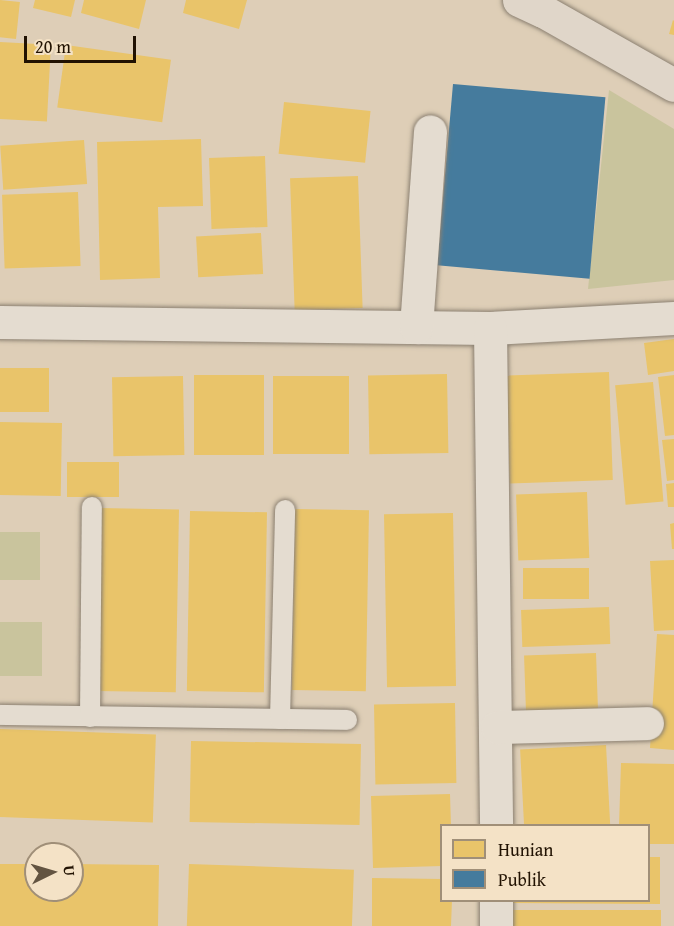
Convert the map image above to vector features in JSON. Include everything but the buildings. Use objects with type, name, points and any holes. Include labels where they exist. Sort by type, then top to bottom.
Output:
[{"type":"highway","points":[[536,4],[674,85]]},
{"type":"street","points":[[416,327],[430,131]]},
{"type":"street","points":[[0,322],[490,328],[674,318]]},
{"type":"street","points":[[490,328],[497,727],[496,824]]},
{"type":"street","points":[[497,727],[648,723]]},
{"type":"street","points":[[496,902],[496,926]]},
{"type":"lane","points":[[90,717],[92,507]]},
{"type":"lane","points":[[280,719],[285,510]]},
{"type":"lane","points":[[0,715],[347,720]]},
{"type":"shaded area","points":[[609,90],[674,129],[674,280],[588,289]]},
{"type":"shaded area","points":[[0,532],[40,532],[40,580],[0,580]]},
{"type":"shaded area","points":[[0,622],[42,622],[42,676],[0,676]]}]
